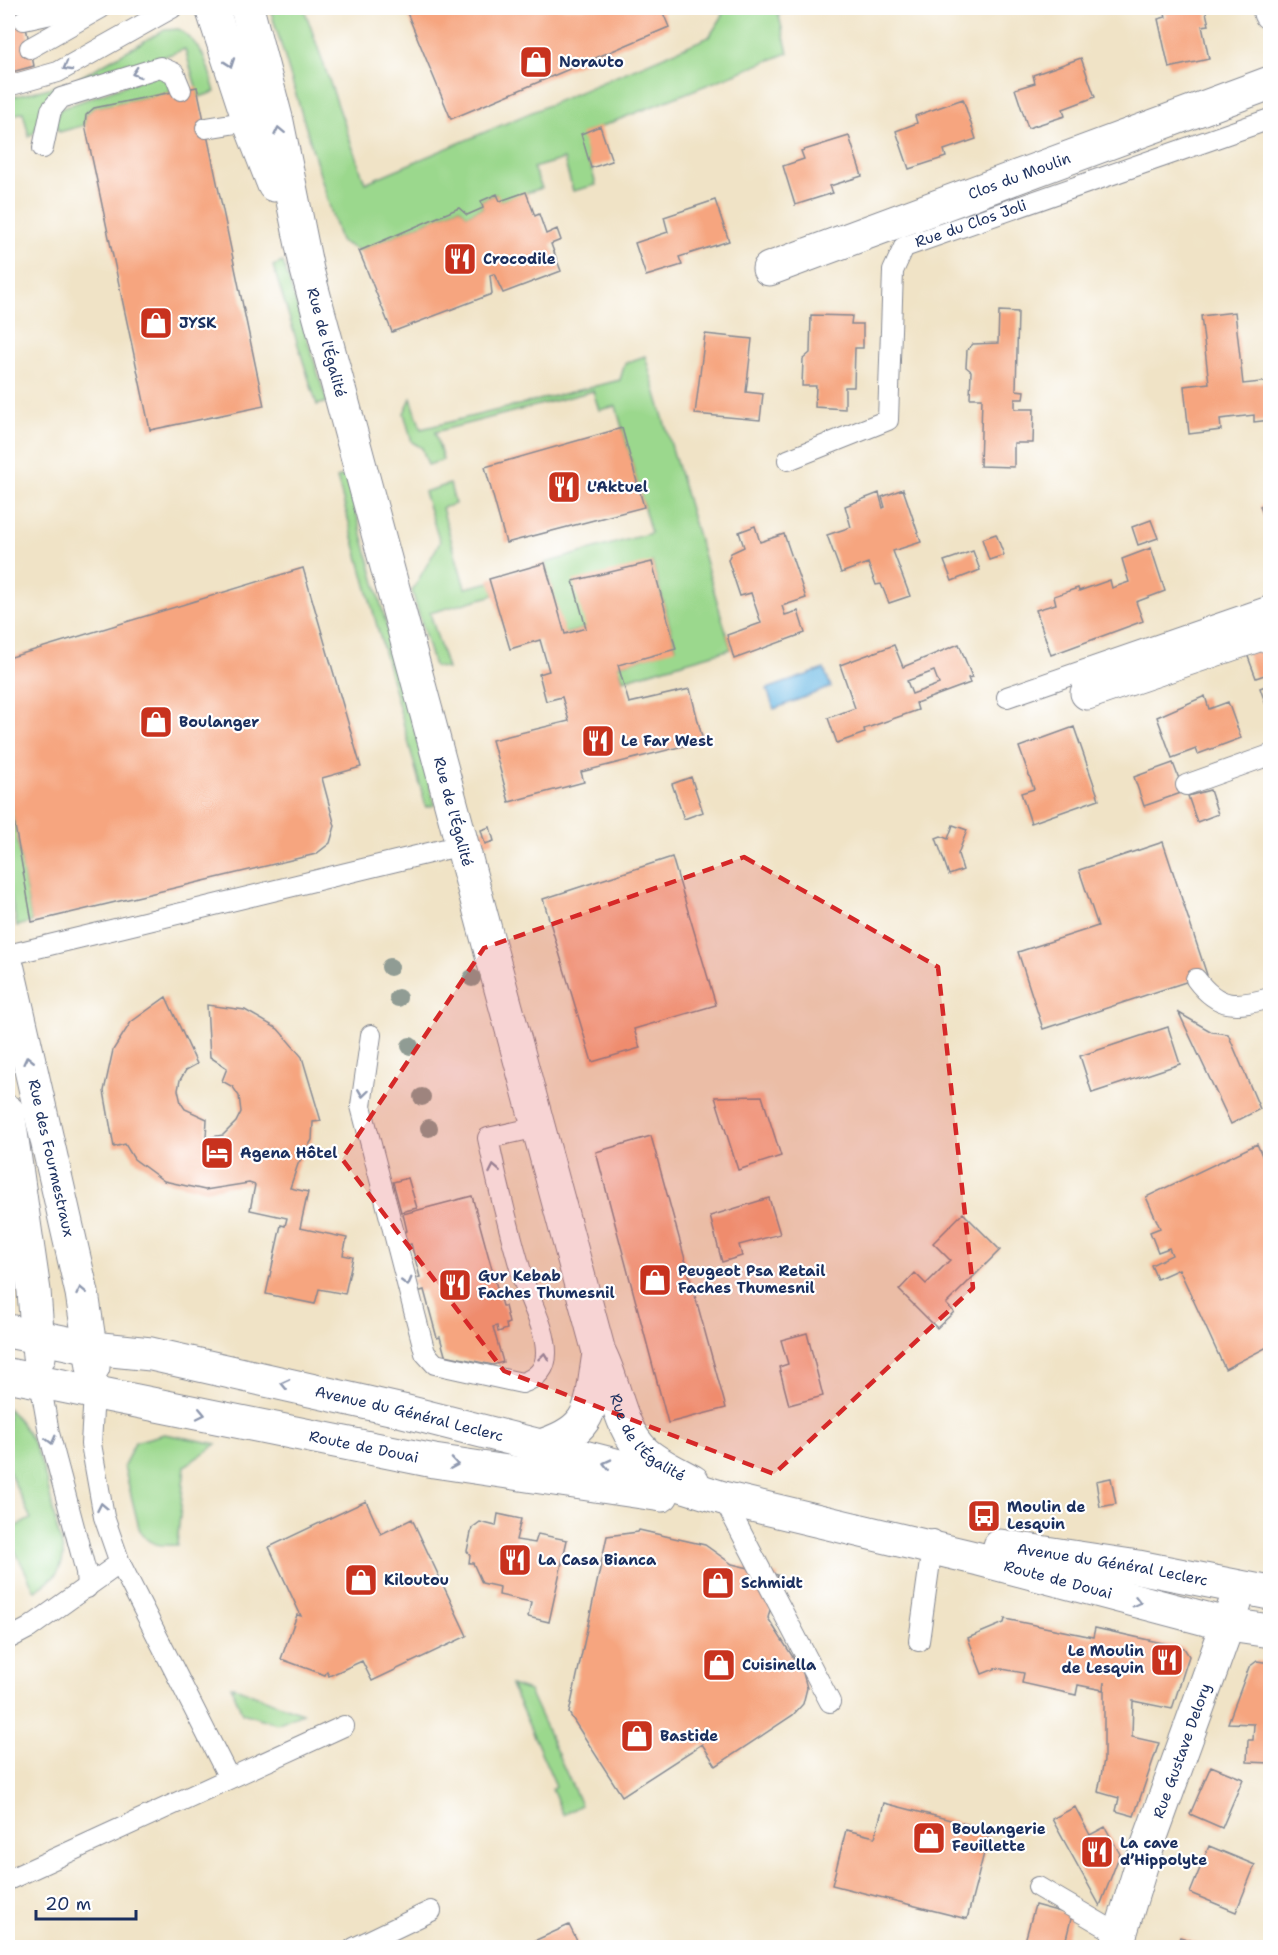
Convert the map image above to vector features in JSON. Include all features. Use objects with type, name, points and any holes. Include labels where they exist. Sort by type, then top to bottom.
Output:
[{"type":"street","name":"Rue de l'Égalité","points":[[212,8],[249,121],[307,270]]},
{"type":"street","name":"Rue de l'Égalité","points":[[247,8],[277,122],[307,270],[599,1352],[607,1367],[626,1425],[645,1452],[664,1466],[723,1498]]},
{"type":"street","points":[[1269,8],[1270,13]]},
{"type":"street","name":"Clos du Moulin","points":[[769,269],[1270,83]]},
{"type":"street","points":[[1087,693],[1270,631]]},
{"type":"street","name":"Rue des Fourmestraux","points":[[8,969],[82,1293],[92,1348]]},
{"type":"street","points":[[8,1112],[34,1291],[23,1334],[40,1382]]},
{"type":"street","name":"Avenue du Général Leclerc","points":[[23,1334],[92,1348],[151,1354],[403,1411],[537,1447],[627,1468],[723,1498],[847,1526],[933,1542],[1092,1559],[1255,1590]]},
{"type":"street","points":[[92,1348],[94,1393]]},
{"type":"street","name":"Rue de l'Égalité","points":[[537,1447],[569,1436],[588,1413],[599,1352]]},
{"type":"street","name":"Route de Douai","points":[[8,1375],[434,1461],[641,1494],[723,1498]]},
{"type":"street","name":"Route de Douai","points":[[933,1542],[1229,1625],[1270,1631]]},
{"type":"street","name":"Rue Gustave Delory","points":[[1118,1941],[1145,1853],[1229,1625],[1255,1590]]},
{"type":"lane","points":[[24,20],[79,8]]},
{"type":"lane","points":[[30,48],[101,8]]},
{"type":"lane","points":[[8,86],[58,72],[172,8]]},
{"type":"lane","points":[[43,148],[51,110],[61,98],[160,67],[174,73],[181,90]]},
{"type":"lane","name":"Rue du Clos Joli","points":[[788,460],[888,420],[893,271],[904,247],[1270,119]]},
{"type":"lane","points":[[206,128],[249,121]]},
{"type":"lane","points":[[1007,698],[1270,606]]},
{"type":"lane","points":[[1186,785],[1270,755]]},
{"type":"lane","points":[[8,954],[462,845]]},
{"type":"lane","points":[[1196,979],[1215,999],[1236,1006],[1270,998]]},
{"type":"lane","points":[[371,1035],[361,1106],[425,1353],[435,1364],[522,1383],[533,1379],[542,1371],[546,1355],[544,1338],[502,1211],[488,1138],[538,1127]]},
{"type":"lane","points":[[40,1382],[49,1433],[86,1572],[87,1588]]},
{"type":"lane","points":[[94,1393],[91,1444],[104,1517],[120,1563],[229,1778]]},
{"type":"lane","points":[[723,1498],[830,1702]]},
{"type":"lane","points":[[919,1641],[933,1542]]},
{"type":"lane","points":[[8,1639],[29,1628],[120,1563]]},
{"type":"lane","points":[[8,1880],[344,1726]]},
{"type":"lane","points":[[1038,1887],[1118,1941]]},
{"type":"lane","points":[[354,1947],[431,1911]]},
{"type":"highlighted area","points":[[744,857],[938,967],[973,1288],[774,1474],[504,1371],[342,1159],[484,948]]},
{"type":"green space","points":[[270,8],[304,8],[365,183],[709,37],[722,17],[722,8],[777,8],[788,53],[582,134],[596,185],[573,191],[564,159],[533,168],[542,188],[500,201],[496,194],[481,201],[483,208],[467,215],[459,208],[359,251],[340,241]]},
{"type":"green space","points":[[179,29],[188,36],[204,57],[215,92],[199,97],[185,49],[50,97],[34,133],[29,136],[23,112],[8,117],[8,98],[70,83],[164,30]]},
{"type":"green space","points":[[156,74],[166,77],[172,92],[94,108],[86,115],[85,125],[59,132],[55,121],[60,109]]},
{"type":"green space","points":[[283,262],[327,402],[317,405],[273,266]]},
{"type":"green space","points":[[645,356],[731,649],[623,680],[618,665],[676,648],[652,562],[586,628],[564,634],[545,563],[651,533],[616,406],[599,410],[593,391],[435,432],[443,460],[428,465],[422,448],[412,442],[404,413],[411,398],[421,429],[620,380],[625,363]]},
{"type":"green space","points":[[346,475],[435,805],[426,807],[337,478]]},
{"type":"green space","points":[[450,484],[455,504],[442,508],[465,588],[491,582],[494,595],[430,613],[447,669],[434,666],[412,591],[440,542],[424,492]]},
{"type":"green space","points":[[8,787],[32,922],[17,926],[8,883]]},
{"type":"green space","points":[[8,1408],[28,1434],[41,1462],[63,1549],[62,1563],[57,1573],[35,1591],[8,1536],[8,1530],[31,1519],[8,1469]]},
{"type":"green space","points":[[164,1434],[217,1444],[185,1466],[177,1545],[155,1544],[142,1534],[124,1466],[135,1442]]},
{"type":"green space","points":[[511,1685],[529,1691],[581,1805],[563,1815],[552,1789],[556,1786]]},
{"type":"green space","points":[[231,1686],[302,1713],[277,1724],[242,1713]]},
{"type":"water","points":[[824,669],[831,687],[774,709],[767,689]]},
{"type":"building","points":[[8,8],[22,8],[34,66],[8,73]]},
{"type":"building","name":"Norauto","points":[[405,8],[661,8],[669,27],[451,119]]},
{"type":"building","points":[[1164,8],[1205,8],[1209,25],[1202,26],[1209,59],[1169,68],[1158,19],[1166,17]]},
{"type":"building","points":[[1081,58],[1095,97],[1063,109],[1065,116],[1028,128],[1015,89],[1035,83],[1033,75]]},
{"type":"building","points":[[197,87],[264,406],[150,430],[85,125],[86,115],[94,108]]},
{"type":"building","points":[[963,99],[976,139],[944,150],[946,157],[909,169],[896,131],[917,123],[915,116]]},
{"type":"building","points":[[600,126],[612,161],[591,168],[581,134]]},
{"type":"building","points":[[849,136],[862,176],[830,186],[833,193],[795,205],[783,166],[804,159],[801,151]]},
{"type":"building","name":"Crocodile","points":[[526,192],[535,216],[539,214],[546,234],[557,229],[561,240],[551,244],[561,271],[503,293],[494,274],[490,275],[492,294],[392,332],[359,251],[459,208],[467,215],[483,208],[481,201],[497,194],[500,201]]},
{"type":"building","points":[[715,200],[729,241],[679,257],[682,265],[646,276],[635,243],[668,232],[664,217]]},
{"type":"building","points":[[999,311],[1018,312],[1016,390],[1024,391],[1023,399],[1015,399],[1015,409],[1034,409],[1033,443],[1014,443],[1014,467],[980,466],[982,398],[970,398],[971,371],[966,367],[967,350],[973,344],[998,343]]},
{"type":"building","points":[[1235,312],[1243,384],[1270,381],[1270,420],[1254,422],[1254,415],[1220,419],[1221,430],[1189,434],[1184,386],[1209,383],[1201,316]]},
{"type":"building","points":[[811,315],[852,316],[851,324],[863,324],[863,348],[855,348],[854,387],[845,387],[845,409],[815,407],[816,386],[802,386],[803,359],[810,353]]},
{"type":"building","points":[[705,334],[752,339],[746,392],[763,394],[760,420],[695,414]]},
{"type":"building","name":"L'Aktuel","points":[[622,428],[644,507],[506,543],[485,467]]},
{"type":"building","points":[[903,489],[921,542],[893,551],[910,596],[889,603],[881,584],[876,585],[868,563],[841,573],[827,535],[851,527],[845,506],[879,493],[883,508],[885,507],[882,497]]},
{"type":"building","points":[[1270,489],[1270,535],[1260,506],[1267,503],[1263,491]]},
{"type":"building","points":[[1151,520],[1158,538],[1138,545],[1132,527]]},
{"type":"building","points":[[755,526],[760,542],[784,534],[806,598],[782,606],[785,615],[798,611],[805,633],[734,659],[727,635],[761,623],[751,593],[740,596],[728,560],[731,553],[744,547],[739,532]]},
{"type":"building","points":[[996,534],[1004,555],[989,560],[982,539]]},
{"type":"building","points":[[1270,536],[1270,552],[1265,537]]},
{"type":"building","points":[[1151,548],[1165,591],[1136,602],[1143,621],[1051,655],[1036,610],[1056,604],[1054,596],[1078,588],[1079,591],[1110,580],[1112,588],[1129,582],[1122,559]]},
{"type":"building","points":[[973,551],[980,570],[952,581],[944,561]]},
{"type":"building","points":[[652,562],[676,649],[618,665],[629,703],[690,689],[703,741],[581,772],[584,782],[509,802],[492,740],[569,721],[562,697],[546,701],[539,674],[549,671],[540,640],[510,649],[489,579],[545,563],[565,634],[586,628],[573,581]]},
{"type":"building","name":"Boulanger","points":[[303,568],[361,767],[322,778],[335,826],[330,843],[316,854],[32,922],[8,787],[8,658]]},
{"type":"building","points":[[959,644],[972,677],[968,678],[970,683],[916,703],[918,710],[864,729],[865,733],[837,743],[828,718],[855,708],[840,665],[894,645],[903,667]],"holes":[[[934,671],[939,684],[912,694],[907,681]]]},
{"type":"building","points":[[1266,647],[1270,659],[1270,673],[1256,678],[1247,654]]},
{"type":"building","points":[[1270,684],[1270,717],[1260,688]]},
{"type":"building","points":[[1205,696],[1209,709],[1228,702],[1241,738],[1198,754],[1196,749],[1172,758],[1157,717]]},
{"type":"building","points":[[1074,727],[1099,799],[1031,823],[1021,793],[1034,789],[1019,747]]},
{"type":"building","points":[[1173,763],[1184,792],[1144,806],[1134,777]]},
{"type":"building","points":[[691,777],[703,812],[684,819],[672,784]]},
{"type":"building","points":[[1210,790],[1218,814],[1197,822],[1188,796]]},
{"type":"building","points":[[953,825],[967,830],[958,854],[963,870],[949,875],[936,838],[941,836],[948,839]]},
{"type":"building","points":[[490,827],[494,841],[485,844],[481,830]]},
{"type":"building","points":[[1163,842],[1207,975],[1043,1029],[1018,952],[1098,926],[1079,870]]},
{"type":"building","points":[[672,857],[716,1005],[634,1029],[640,1048],[592,1062],[543,899]]},
{"type":"building","name":"Agena Hôtel","points":[[166,997],[197,1064],[186,1070],[180,1080],[178,1090],[181,1103],[185,1109],[207,1119],[206,1138],[223,1135],[236,1122],[241,1112],[239,1096],[233,1087],[222,1081],[227,1068],[210,1057],[207,1005],[245,1010],[278,1029],[302,1057],[321,1121],[313,1122],[312,1140],[298,1164],[290,1188],[308,1192],[300,1228],[347,1238],[343,1255],[353,1257],[345,1294],[319,1289],[315,1304],[266,1294],[281,1225],[285,1226],[287,1218],[250,1210],[255,1185],[249,1183],[205,1190],[164,1181],[134,1159],[125,1144],[114,1147],[104,1091],[113,1050],[131,1022]]},
{"type":"building","points":[[1179,1013],[1212,1032],[1228,1034],[1260,1109],[1231,1124]]},
{"type":"building","points":[[1168,1027],[1180,1064],[1092,1093],[1080,1056]]},
{"type":"building","points":[[762,1096],[781,1156],[738,1170],[715,1097]]},
{"type":"building","points":[[651,1136],[726,1408],[668,1423],[596,1152]]},
{"type":"building","points":[[1257,1144],[1270,1174],[1270,1350],[1269,1346],[1225,1369],[1179,1269],[1157,1279],[1151,1265],[1172,1255],[1169,1248],[1158,1252],[1150,1232],[1160,1228],[1146,1197]]},
{"type":"building","points":[[408,1178],[417,1208],[401,1212],[393,1182]]},
{"type":"building","name":"Gur Kebab Faches Thumesnil","points":[[472,1196],[502,1306],[505,1306],[509,1323],[506,1324],[507,1329],[498,1332],[497,1326],[493,1327],[503,1362],[493,1365],[445,1355],[440,1337],[437,1338],[424,1290],[417,1292],[413,1279],[420,1277],[411,1244],[404,1246],[401,1233],[407,1231],[403,1214]]},
{"type":"building","points":[[769,1198],[780,1234],[739,1245],[742,1256],[722,1262],[710,1216]]},
{"type":"building","points":[[963,1213],[1000,1250],[946,1304],[954,1312],[937,1328],[899,1290],[915,1273],[926,1284],[950,1260],[933,1243]]},
{"type":"building","points":[[807,1333],[823,1396],[789,1405],[779,1367],[788,1364],[781,1340]]},
{"type":"building","points":[[1111,1478],[1116,1504],[1100,1507],[1096,1481]]},
{"type":"building","points":[[366,1501],[381,1534],[412,1519],[467,1636],[372,1681],[362,1661],[329,1676],[327,1671],[325,1675],[281,1659],[297,1615],[301,1616],[269,1547]]},
{"type":"building","points":[[498,1514],[521,1519],[516,1540],[535,1543],[538,1534],[567,1540],[549,1622],[528,1617],[531,1602],[499,1595],[500,1587],[482,1583],[473,1563],[469,1563],[470,1555],[467,1551],[472,1528],[480,1522],[496,1526]]},
{"type":"building","points":[[639,1530],[705,1545],[732,1564],[778,1575],[768,1618],[803,1673],[807,1688],[803,1704],[793,1715],[716,1766],[702,1744],[622,1796],[569,1713],[607,1536]]},
{"type":"building","points":[[1005,1619],[1093,1637],[1095,1628],[1184,1648],[1189,1656],[1172,1709],[1133,1701],[1132,1737],[1159,1743],[1134,1816],[1116,1811],[1119,1798],[1098,1792],[1104,1760],[1104,1682],[1103,1690],[1078,1685],[1076,1695],[1022,1683],[1024,1673],[997,1668],[982,1674],[968,1638],[1004,1623]]},
{"type":"building","points":[[1257,1661],[1270,1663],[1270,1763],[1247,1762],[1248,1740],[1253,1740],[1254,1724],[1228,1723],[1249,1667]]},
{"type":"building","points":[[1211,1766],[1243,1779],[1222,1828],[1190,1814]]},
{"type":"building","points":[[884,1803],[990,1830],[967,1919],[832,1885],[846,1830],[875,1837]]},
{"type":"building","points":[[1075,1807],[1090,1835],[1105,1827],[1120,1854],[1100,1906],[1052,1819]]},
{"type":"building","points":[[1209,1846],[1255,1865],[1236,1912],[1190,1893]]},
{"type":"building","points":[[1035,1905],[1072,1915],[1064,1947],[1052,1947],[1025,1941]]},
{"type":"building","points":[[569,1925],[580,1947],[521,1947]]},
{"type":"building","points":[[1180,1937],[1196,1942],[1204,1947],[1176,1947]]},
{"type":"place","name":"Norauto","points":[[536,62]]},
{"type":"place","name":"Crocodile","points":[[460,259]]},
{"type":"place","name":"JYSK","points":[[156,323]]},
{"type":"place","name":"L'Aktuel","points":[[564,487]]},
{"type":"place","name":"Boulanger","points":[[156,722]]},
{"type":"place","name":"Le Far West","points":[[598,741]]},
{"type":"place","name":"Agena Hôtel","points":[[217,1153]]},
{"type":"place","name":"Peugeot Psa Retail Faches Thumesnil","points":[[655,1280]]},
{"type":"place","name":"Gur Kebab Faches Thumesnil","points":[[455,1285]]},
{"type":"place","name":"Moulin de Lesquin","points":[[984,1516]]},
{"type":"place","name":"La Casa Bianca","points":[[515,1560]]},
{"type":"place","name":"Kiloutou","points":[[361,1580]]},
{"type":"place","name":"Schmidt","points":[[718,1583]]},
{"type":"place","name":"Le Moulin de Lesquin","points":[[1167,1660]]},
{"type":"place","name":"Cuisinella","points":[[719,1665]]},
{"type":"place","name":"Bastide","points":[[637,1736]]},
{"type":"place","name":"Boulangerie Feuillette","points":[[929,1838]]},
{"type":"place","name":"La cave d’Hippolyte","points":[[1097,1852]]}]
